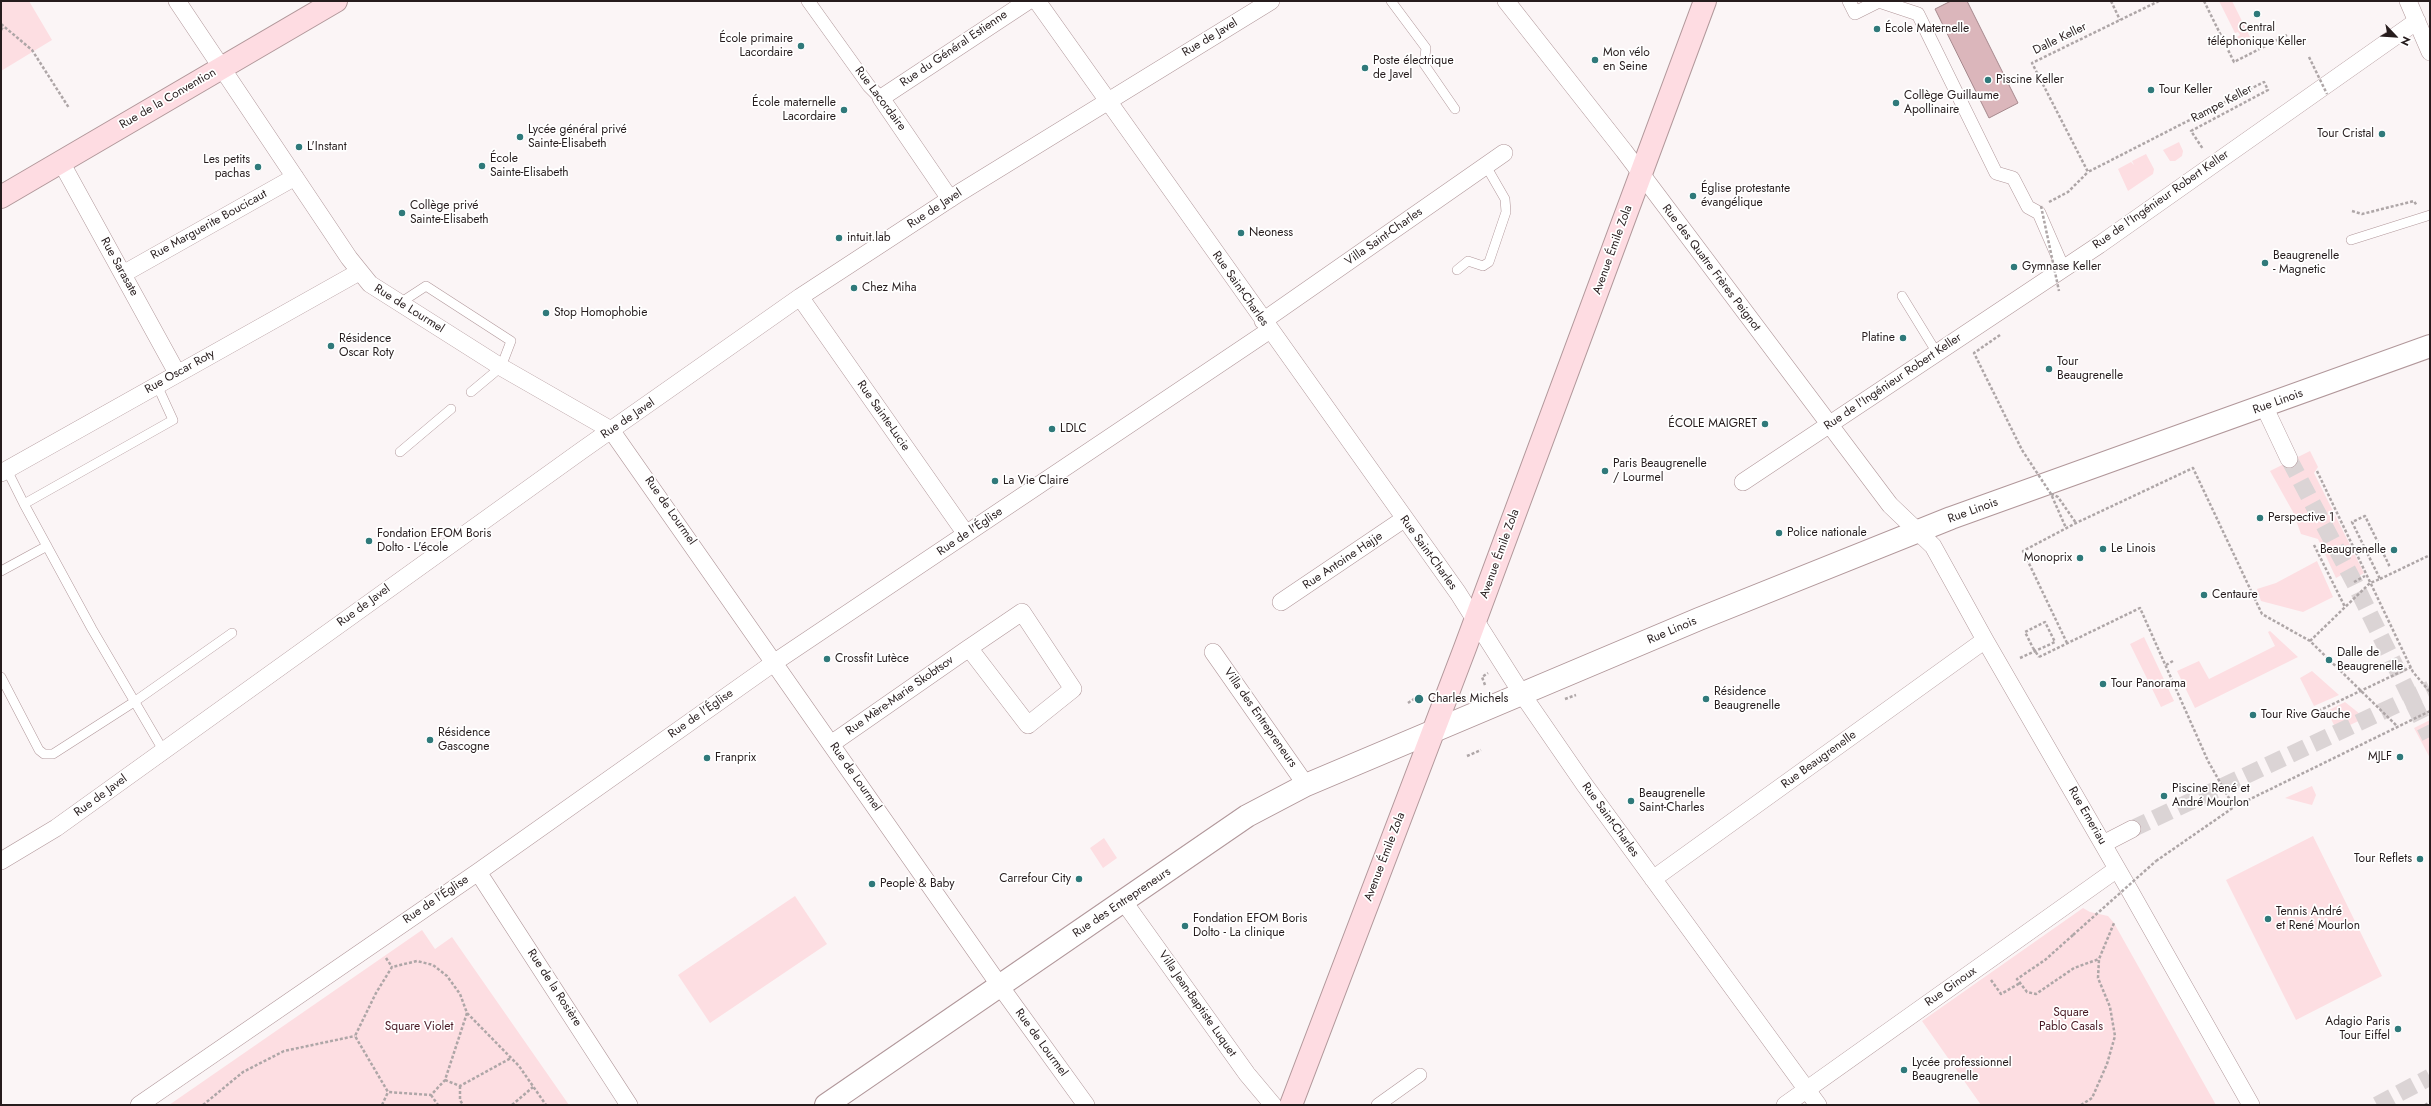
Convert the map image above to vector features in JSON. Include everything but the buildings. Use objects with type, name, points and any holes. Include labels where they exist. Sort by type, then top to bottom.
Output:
[{"type":"main road","name":"Avenue Émile Zola","points":[[1291,1105],[1476,620],[1705,1]]},
{"type":"main road","name":"Rue de la Convention","points":[[1,197],[332,2]]},
{"type":"street","name":"Rue de Lourmel","points":[[177,1],[358,272],[370,284],[501,366],[611,430],[775,662],[1000,986],[1086,1105]]},
{"type":"street","name":"Rue Lacordaire","points":[[808,1],[869,86],[881,98],[950,199]]},
{"type":"street","name":"Rue du Général Estienne","points":[[881,98],[1028,1]]},
{"type":"street","name":"Rue Saint-Charles","points":[[1037,1],[1266,326],[1476,620],[1522,694],[1653,879],[1818,1105]]},
{"type":"street","name":"Rue de Javel","points":[[1,861],[56,828],[611,430],[800,297],[950,199],[1107,100],[1271,1]]},
{"type":"street","name":"Rue des Quatre Frères Peignot","points":[[1506,1],[1640,174],[1890,505],[1918,532]]},
{"type":"street","points":[[1849,1],[1855,13],[1879,1],[1918,14],[1996,173],[2013,178],[2028,206],[2039,214],[2063,268]]},
{"type":"street","points":[[2408,1],[2430,52]]},
{"type":"street","name":"Rue de l'Ingénieur Robert Keller","points":[[1744,482],[2063,268],[2417,21]]},
{"type":"street","name":"Villa Saint-Charles","points":[[1266,326],[1504,153]]},
{"type":"street","name":"Rue Sarasate","points":[[61,162],[177,373]]},
{"type":"street","name":"Rue Marguerite Boucicaut","points":[[123,274],[295,177]]},
{"type":"street","name":"Rue Oscar Roty","points":[[4,471],[358,272]]},
{"type":"street","name":"Rue Sainte-Lucie","points":[[800,297],[966,534]]},
{"type":"street","name":"Rue de l'Église","points":[[139,1105],[478,872],[775,662],[966,534],[1266,326]]},
{"type":"street","name":"Rue Linois","points":[[1434,731],[1699,619],[1918,532],[2430,346]]},
{"type":"street","points":[[2264,406],[2289,459]]},
{"type":"street","name":"Rue Antoine Hajje","points":[[1281,602],[1404,519]]},
{"type":"street","name":"Rue Emeriau","points":[[1918,532],[1933,546],[1985,640],[2251,1105]]},
{"type":"street","name":"Rue Mère-Marie Skobtsov","points":[[831,744],[969,648],[1022,612],[1072,689],[1028,725],[969,648]]},
{"type":"street","name":"Rue Beaugrenelle","points":[[1653,879],[1985,640]]},
{"type":"street","name":"Villa des Entrepreneurs","points":[[1213,652],[1306,784]]},
{"type":"street","name":"Rue des Entrepreneurs","points":[[826,1105],[1124,902],[1247,816],[1306,784],[1434,731]]},
{"type":"street","points":[[2103,844],[2132,829]]},
{"type":"street","name":"Rue Ginoux","points":[[1785,1105],[2117,869]]},
{"type":"street","name":"Rue de la Rosière","points":[[478,872],[629,1105]]},
{"type":"street","name":"Villa Jean-Baptiste Luquet","points":[[1124,902],[1247,1074],[1273,1105]]},
{"type":"street","points":[[1378,1105],[1420,1075]]},
{"type":"lane","points":[[1391,1],[1426,48],[1424,64],[1455,109]]},
{"type":"lane","points":[[1457,270],[1468,261],[1483,266],[1489,262],[1506,212],[1506,199],[1486,166]]},
{"type":"lane","points":[[2351,240],[2430,215]]},
{"type":"lane","points":[[400,303],[426,286],[511,341],[501,366],[471,392]]},
{"type":"lane","points":[[1902,296],[1937,353]]},
{"type":"lane","points":[[24,504],[173,420],[157,385]]},
{"type":"lane","points":[[400,452],[451,409]]},
{"type":"lane","points":[[4,471],[24,504],[134,702],[163,750]]},
{"type":"lane","points":[[1,571],[47,546]]},
{"type":"lane","points":[[1,677],[39,750],[44,754],[53,754],[134,702],[232,633]]},
{"type":"path","points":[[2111,1],[2120,20]]},
{"type":"path","name":"Dalle Keller","points":[[2088,172],[2032,63],[2159,1]]},
{"type":"path","points":[[2204,1],[2234,62],[2287,35]]},
{"type":"path","points":[[1,30],[2,25],[32,50],[69,108]]},
{"type":"path","points":[[2309,57],[2327,94]]},
{"type":"path","name":"Rampe Keller","points":[[2088,172],[2171,128],[2264,82],[2268,90],[2191,130],[2203,149]]},
{"type":"path","points":[[2048,202],[2068,192],[2088,172]]},
{"type":"path","points":[[2352,211],[2362,214],[2414,200],[2417,207]]},
{"type":"path","points":[[2041,206],[2043,225],[2059,291]]},
{"type":"path","points":[[2006,331],[1974,353],[2022,450],[2051,494],[2066,528]]},
{"type":"path","points":[[2067,643],[2023,551],[2076,523],[2193,468],[2262,614],[2310,640],[2360,691],[2398,726]]},
{"type":"path","points":[[2317,471],[2410,667],[2430,692]]},
{"type":"path","points":[[2051,494],[2058,496],[2076,523]]},
{"type":"path","points":[[2380,579],[2352,522],[2365,516],[2389,565],[2386,566]]},
{"type":"path","points":[[2314,545],[2345,607]]},
{"type":"path","points":[[2310,640],[2370,583],[2430,555]]},
{"type":"path","points":[[2354,582],[2365,576]]},
{"type":"path","points":[[2020,658],[2055,642],[2045,622],[2024,632],[2034,648],[2039,657],[2140,608],[2208,761],[2234,807]]},
{"type":"path","points":[[2166,665],[2173,660]]},
{"type":"path","points":[[2314,712],[2410,667]]},
{"type":"path","points":[[1479,670],[1485,685]]},
{"type":"path","points":[[1482,676],[1492,671]]},
{"type":"path","points":[[1408,702],[1420,694]]},
{"type":"path","points":[[2099,959],[2074,968],[2036,994],[2027,992],[2017,979],[2045,960],[2156,861],[2234,807],[2430,711]]},
{"type":"path","points":[[1467,756],[1481,750]]},
{"type":"path","points":[[2081,1105],[2092,1098],[2107,1064],[2115,1036],[2110,1007],[2098,978],[2099,959],[2114,923]]},
{"type":"path","points":[[384,956],[392,967]]},
{"type":"path","points":[[354,1036],[376,993],[392,967],[416,962],[433,965],[447,976],[460,994],[467,1013],[510,1058],[546,1105]]},
{"type":"path","points":[[1988,975],[2001,994],[2020,984]]},
{"type":"path","points":[[431,1095],[445,1080],[467,1013]]},
{"type":"path","points":[[354,1036],[388,1092]]},
{"type":"path","points":[[203,1105],[243,1072],[284,1051],[354,1036]]},
{"type":"path","points":[[460,1086],[510,1058]]},
{"type":"path","points":[[445,1080],[460,1086]]},
{"type":"path","points":[[460,1086],[460,1100],[463,1105]]},
{"type":"path","points":[[512,1105],[533,1087]]},
{"type":"path","points":[[388,1092],[431,1095]]},
{"type":"path","points":[[382,1105],[388,1092]]},
{"type":"path","points":[[431,1095],[438,1105]]},
{"type":"path","points":[[2424,1105],[2430,1102]]},
{"type":"green space","points":[[1,1],[29,1],[52,40],[1,71]]},
{"type":"green space","points":[[2219,1],[2232,1],[2252,41],[2242,47],[2237,37],[2240,35],[2238,32],[2235,33]]},
{"type":"green space","points":[[2179,142],[2183,151],[2182,156],[2175,161],[2170,161],[2163,150]]},
{"type":"green space","points":[[2146,154],[2154,169],[2153,174],[2128,191],[2118,169],[2131,162],[2134,165],[2132,161]]},
{"type":"green space","points":[[2310,451],[2318,467],[2314,473],[2364,573],[2359,576],[2354,568],[2336,578],[2318,539],[2301,534],[2293,512],[2270,471]]},
{"type":"green space","points":[[2317,561],[2333,597],[2303,612],[2261,601],[2257,589],[2276,583]]},
{"type":"green space","points":[[2270,631],[2298,657],[2195,708],[2177,671],[2199,661],[2209,679],[2275,646],[2268,632]]},
{"type":"green space","points":[[2144,637],[2174,701],[2161,707],[2130,644]]},
{"type":"green space","points":[[2312,671],[2339,695],[2314,706],[2300,678]]},
{"type":"green space","points":[[2345,702],[2365,718],[2337,731],[2327,711]]},
{"type":"green space","points":[[2430,720],[2430,758],[2414,728]]},
{"type":"green space","points":[[2312,786],[2316,795],[2312,805],[2285,798]]},
{"type":"green space","points":[[2313,836],[2382,976],[2296,1020],[2226,880]]},
{"type":"green space","points":[[1104,838],[1117,858],[1103,868],[1090,848]]},
{"type":"green space","points":[[795,896],[827,944],[710,1023],[678,975]]},
{"type":"green space","name":"Square Pablo Casals","points":[[2083,908],[2090,912],[2108,916],[2114,923],[2216,1105],[1981,1105],[1922,1021]]},
{"type":"green space","name":"Square Violet","points":[[422,930],[435,949],[452,937],[569,1105],[169,1105]]},
{"type":"shaded area","points":[[1951,1],[1967,1],[2018,103],[1989,118],[1935,9]]},
{"type":"tunnel","points":[[2289,459],[2354,582],[2430,737]]},
{"type":"tunnel","points":[[2132,829],[2430,689]]},
{"type":"tunnel","points":[[2377,1105],[2430,1077]]},
{"type":"place","name":"Central téléphonique Keller","points":[[2257,14]]},
{"type":"place","name":"École Maternelle","points":[[1877,29]]},
{"type":"place","name":"École primaire Lacordaire","points":[[801,46]]},
{"type":"place","name":"Mon vélo en Seine","points":[[1595,60]]},
{"type":"place","name":"Poste électrique de Javel","points":[[1365,68]]},
{"type":"place","name":"Piscine Keller","points":[[1988,80]]},
{"type":"place","name":"Tour Keller","points":[[2151,90]]},
{"type":"place","name":"Collège Guillaume Apollinaire","points":[[1896,103]]},
{"type":"place","name":"École maternelle Lacordaire","points":[[844,110]]},
{"type":"place","name":"Tour Cristal","points":[[2382,134]]},
{"type":"place","name":"Lycée général privé Sainte-Elisabeth","points":[[520,137]]},
{"type":"place","name":"L'Instant","points":[[299,147]]},
{"type":"place","name":"École Sainte-Elisabeth","points":[[482,166]]},
{"type":"place","name":"Les petits pachas","points":[[258,167]]},
{"type":"place","name":"Église protestante évangélique","points":[[1693,196]]},
{"type":"place","name":"Collège privé Sainte-Elisabeth","points":[[402,213]]},
{"type":"place","name":"Neoness","points":[[1241,233]]},
{"type":"place","name":"intuit.lab","points":[[839,238]]},
{"type":"place","name":"Beaugrenelle - Magnetic","points":[[2265,263]]},
{"type":"place","name":"Gymnase Keller","points":[[2014,267]]},
{"type":"place","name":"Chez Miha","points":[[854,288]]},
{"type":"place","name":"Stop Homophobie","points":[[546,313]]},
{"type":"place","name":"Platine","points":[[1903,338]]},
{"type":"place","name":"Résidence Oscar Roty","points":[[331,346]]},
{"type":"place","name":"Tour Beaugrenelle","points":[[2049,369]]},
{"type":"place","name":"ÉCOLE MAIGRET","points":[[1765,424]]},
{"type":"place","name":"LDLC","points":[[1052,429]]},
{"type":"place","name":"Paris Beaugrenelle / Lourmel","points":[[1605,471]]},
{"type":"place","name":"La Vie Claire","points":[[995,481]]},
{"type":"place","name":"Perspective 1","points":[[2260,518]]},
{"type":"place","name":"Police nationale","points":[[1779,533]]},
{"type":"place","name":"Fondation EFOM Boris Dolto - L'école","points":[[369,541]]},
{"type":"place","name":"Le Linois","points":[[2103,549]]},
{"type":"place","name":"Beaugrenelle","points":[[2394,550]]},
{"type":"place","name":"Monoprix","points":[[2080,558]]},
{"type":"place","name":"Centaure","points":[[2204,595]]},
{"type":"place","name":"Crossfit Lutèce","points":[[827,659]]},
{"type":"place","name":"Dalle de Beaugrenelle","points":[[2329,660]]},
{"type":"place","name":"Tour Panorama","points":[[2103,684]]},
{"type":"place","name":"Charles Michels","points":[[1419,699]]},
{"type":"place","name":"Résidence Beaugrenelle","points":[[1706,699]]},
{"type":"place","name":"Tour Rive Gauche","points":[[2253,715]]},
{"type":"place","name":"Résidence Gascogne","points":[[430,740]]},
{"type":"place","name":"MJLF","points":[[2400,757]]},
{"type":"place","name":"Franprix","points":[[707,758]]},
{"type":"place","name":"Piscine René et André Mourlon","points":[[2164,796]]},
{"type":"place","name":"Beaugrenelle Saint-Charles","points":[[1631,801]]},
{"type":"place","name":"Tour Reflets","points":[[2420,859]]},
{"type":"place","name":"Carrefour City","points":[[1079,879]]},
{"type":"place","name":"People & Baby","points":[[872,884]]},
{"type":"place","name":"Tennis André et René Mourlon","points":[[2268,919]]},
{"type":"place","name":"Fondation EFOM Boris Dolto - La clinique","points":[[1185,926]]},
{"type":"place","name":"Adagio Paris Tour Eiffel","points":[[2398,1029]]},
{"type":"place","name":"Lycée professionnel Beaugrenelle","points":[[1904,1070]]}]
